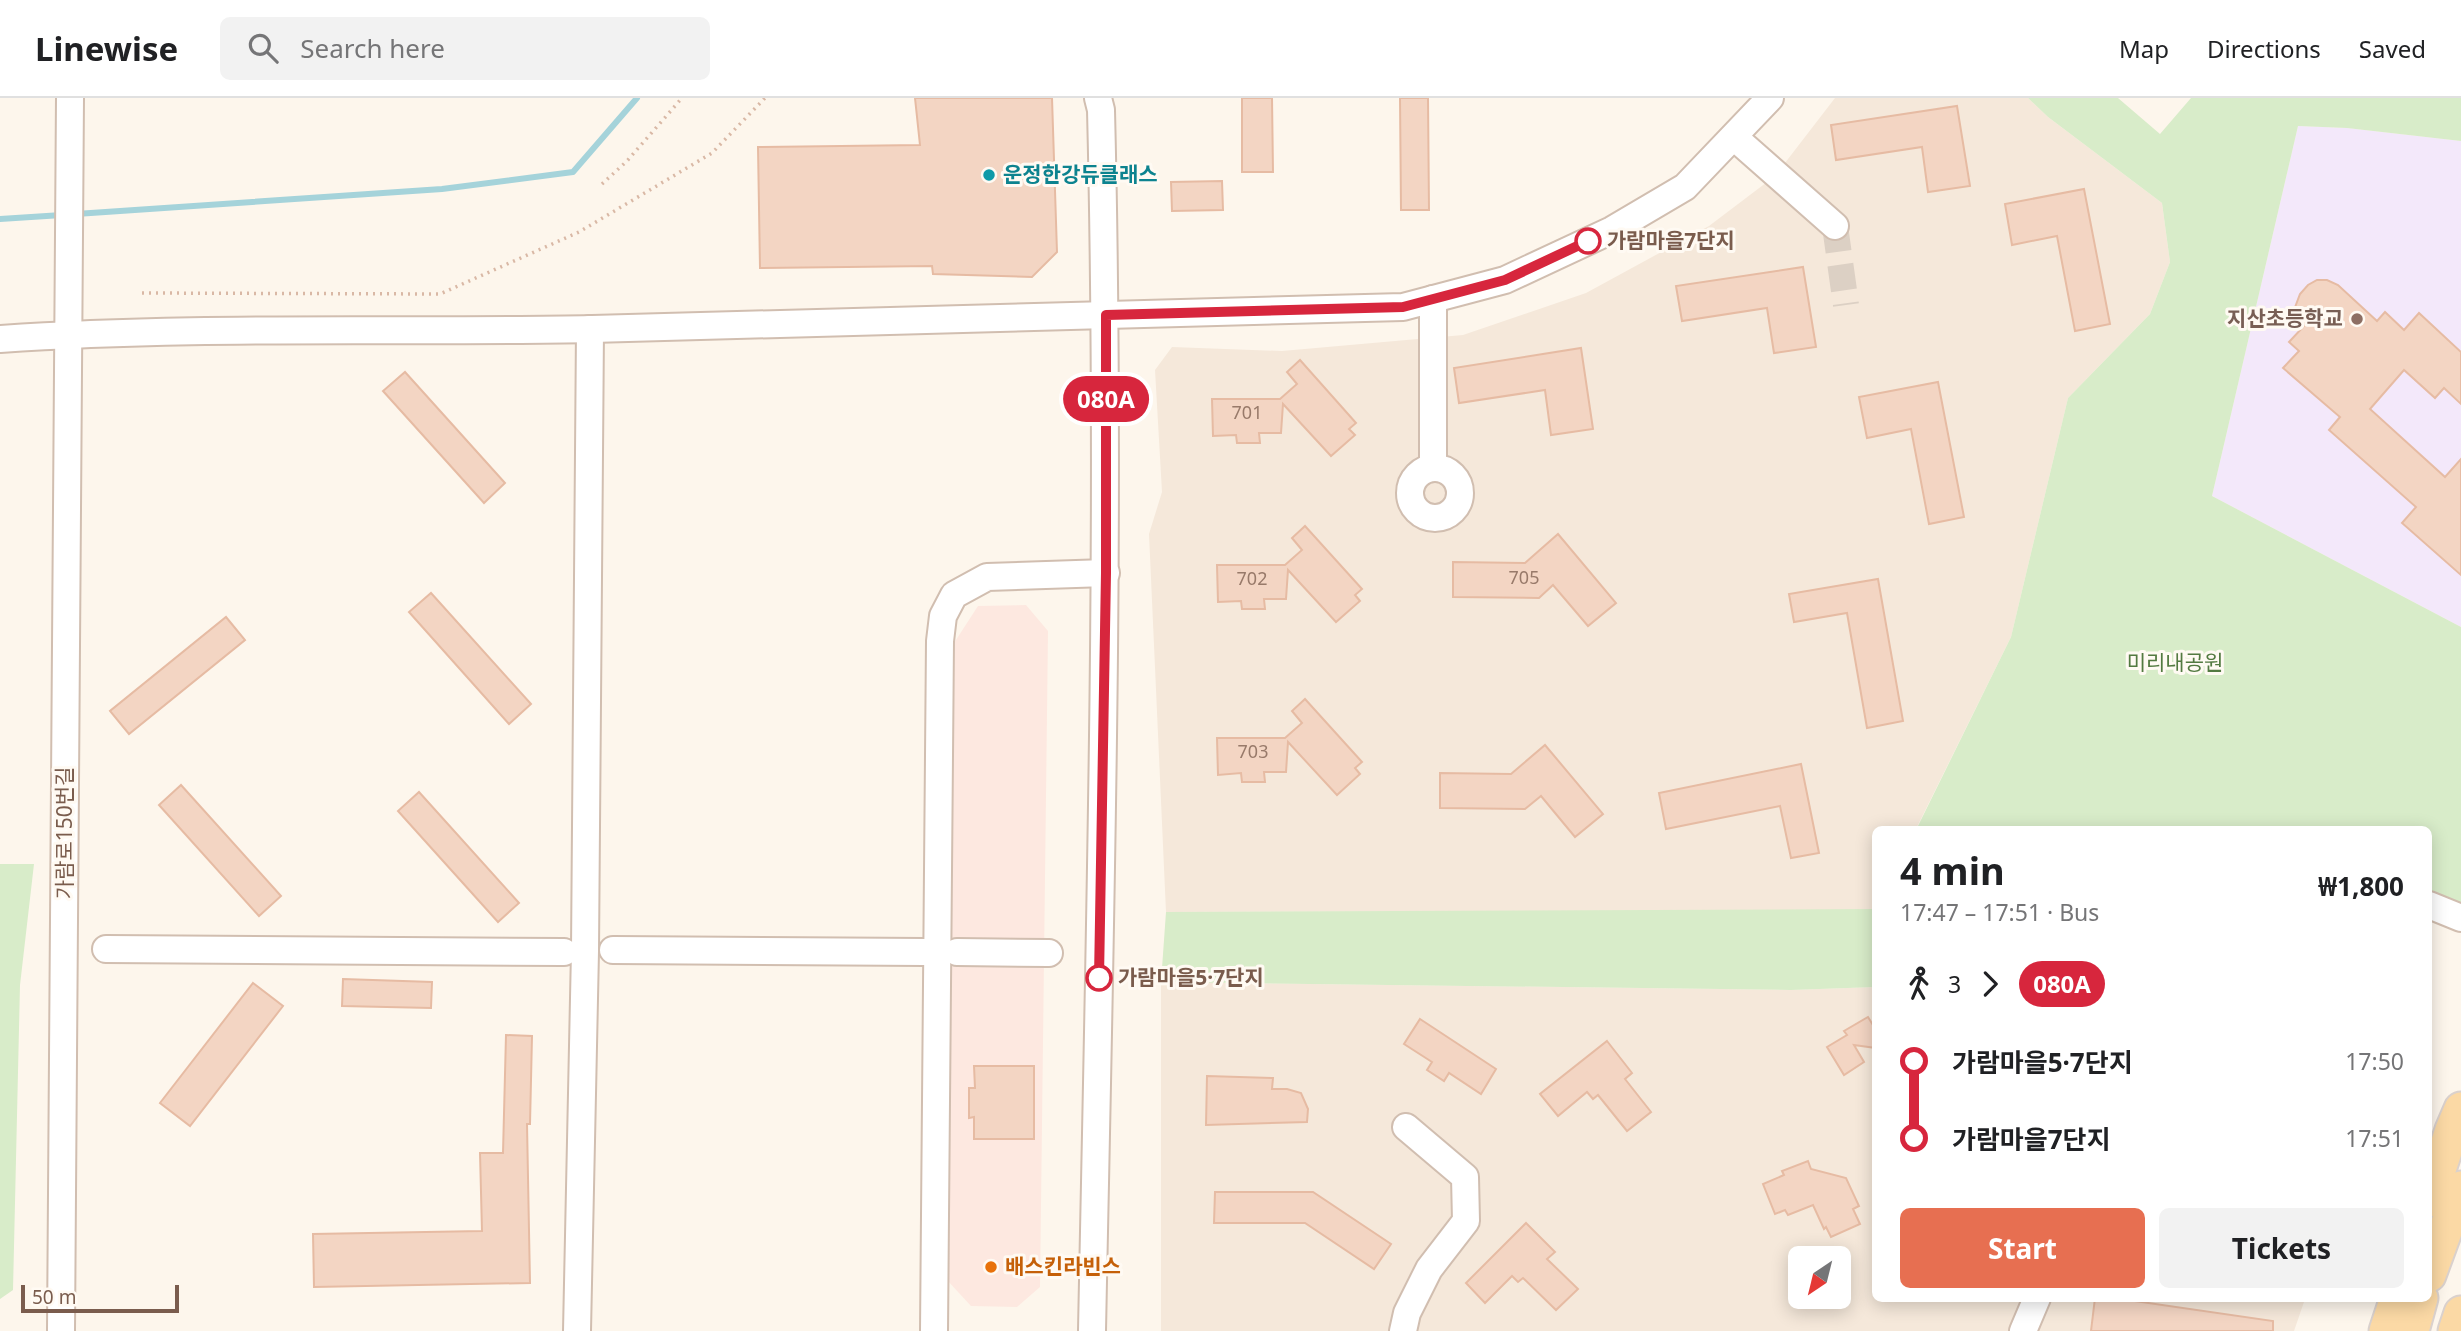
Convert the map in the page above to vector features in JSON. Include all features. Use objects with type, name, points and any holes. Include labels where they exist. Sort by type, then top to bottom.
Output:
[{"type":"main road","points":[[2432,1191],[2461,1109]]},
{"type":"main road","points":[[2432,1267],[2461,1188]]},
{"type":"main road","points":[[2386,1331],[2396,1302]]},
{"type":"main road","points":[[2412,1331],[2420,1302]]},
{"type":"main road","points":[[2455,1331],[2461,1313]]},
{"type":"street","name":"가람로150번길","points":[[61,1331],[70,98]]},
{"type":"street","points":[[1092,1331],[1106,573],[1106,315],[1101,110],[1098,98]]},
{"type":"street","points":[[0,339],[178,331],[590,329],[1403,307],[1505,280],[1612,230],[1685,187],[1770,98]]},
{"type":"street","points":[[1734,137],[1835,226]]},
{"type":"street","points":[[1433,299],[1433,468]]},
{"type":"street","points":[[577,1331],[585,965],[590,329]]},
{"type":"street","points":[[934,1331],[939,668],[943,616],[954,595],[987,577],[1106,573]]},
{"type":"street","points":[[2432,906],[2461,918]]},
{"type":"street","points":[[106,949],[564,952]]},
{"type":"street","points":[[613,950],[925,952]]},
{"type":"street","points":[[957,952],[1049,953]]},
{"type":"street","points":[[1403,1331],[1407,1313],[1429,1269],[1466,1221],[1465,1177],[1406,1127]]},
{"type":"street","points":[[2023,1331],[2035,1302]]},
{"type":"path","points":[[602,184],[627,161],[682,98]]},
{"type":"path","points":[[142,293],[440,294],[579,232],[712,153],[765,98]]},
{"type":"shaded area","points":[[1835,98],[2028,98],[2048,117],[2162,203],[2170,262],[2150,314],[2068,398],[2011,637],[1917,826],[1872,826],[1872,911],[1166,912],[1149,534],[1162,492],[1155,370],[1172,347],[1282,351],[1463,335],[1586,293],[1709,226],[1775,176]]},
{"type":"shaded area","name":"지산초등학교","points":[[2298,126],[2347,128],[2461,141],[2461,627],[2212,496]]},
{"type":"shaded area","points":[[1026,605],[1048,631],[1040,1287],[1017,1307],[971,1306],[947,1280],[954,643],[978,606]]},
{"type":"shaded area","points":[[1161,982],[1791,990],[1872,987],[1872,1302],[2304,1302],[2294,1331],[1161,1331]]},
{"type":"green space","name":"미리내공원","points":[[2028,98],[2118,98],[2160,134],[2191,98],[2461,98],[2461,141],[2347,128],[2298,126],[2212,496],[2461,627],[2461,906],[2432,894],[2432,826],[1918,826],[2011,637],[2068,398],[2150,314],[2170,262],[2162,203],[2048,117]]},
{"type":"green space","points":[[0,864],[34,864],[20,985],[13,1290],[0,1299]]},
{"type":"green space","points":[[1872,909],[1872,987],[1791,990],[1161,982],[1166,912]]},
{"type":"building","points":[[915,98],[1052,98],[1057,252],[1032,277],[933,274],[932,266],[760,268],[758,147],[920,145]]},
{"type":"building","points":[[1242,98],[1272,98],[1273,172],[1242,172]]},
{"type":"building","points":[[1400,98],[1428,98],[1429,210],[1401,210]]},
{"type":"building","points":[[1957,106],[1970,186],[1928,192],[1922,147],[1836,160],[1831,125]]},
{"type":"building","points":[[1222,181],[1223,210],[1172,211],[1171,182]]},
{"type":"building","points":[[2084,189],[2110,324],[2075,331],[2057,236],[2012,245],[2005,204]]},
{"type":"building","points":[[1803,267],[1816,347],[1774,353],[1767,308],[1682,321],[1676,286]]},
{"type":"building","points":[[2317,280],[2327,280],[2338,285],[2377,321],[2385,312],[2404,330],[2419,313],[2461,352],[2461,404],[2444,388],[2435,398],[2404,370],[2370,409],[2445,477],[2461,459],[2461,575],[2402,523],[2416,507],[2329,430],[2340,417],[2283,368],[2299,351],[2289,342],[2305,325],[2294,310],[2300,294]]},
{"type":"building","points":[[1581,348],[1593,429],[1551,435],[1545,390],[1459,403],[1454,368]]},
{"type":"building","points":[[1300,360],[1356,423],[1349,429],[1355,435],[1331,456],[1283,404],[1281,433],[1259,433],[1260,443],[1237,443],[1236,435],[1213,436],[1212,399],[1280,399],[1297,384],[1287,372]]},
{"type":"building","points":[[405,372],[505,483],[484,503],[383,391]]},
{"type":"building","points":[[1938,382],[1964,517],[1929,524],[1911,429],[1867,438],[1859,397]]},
{"type":"building","points":[[1305,526],[1362,589],[1355,595],[1360,601],[1336,622],[1288,570],[1286,599],[1264,599],[1265,609],[1242,609],[1241,601],[1218,602],[1217,565],[1285,565],[1302,550],[1292,538]]},
{"type":"building","points":[[1558,534],[1616,603],[1588,626],[1553,585],[1539,598],[1453,597],[1453,562],[1525,563]]},
{"type":"building","points":[[1878,579],[1903,721],[1867,728],[1847,613],[1794,622],[1789,594]]},
{"type":"building","points":[[431,593],[531,704],[509,724],[409,612]]},
{"type":"building","points":[[226,617],[245,640],[129,734],[110,711]]},
{"type":"building","points":[[1305,699],[1362,762],[1355,768],[1360,774],[1337,795],[1288,742],[1286,772],[1264,772],[1265,782],[1242,782],[1241,773],[1218,775],[1217,738],[1285,738],[1302,723],[1292,711]]},
{"type":"building","points":[[1545,745],[1603,814],[1575,837],[1541,796],[1525,809],[1440,808],[1440,773],[1511,774]]},
{"type":"building","points":[[1801,764],[1819,853],[1791,858],[1780,806],[1666,829],[1659,793]]},
{"type":"building","points":[[181,785],[281,896],[259,916],[159,805]]},
{"type":"building","points":[[419,792],[519,903],[498,922],[398,811]]},
{"type":"building","points":[[343,979],[432,982],[431,1008],[342,1006]]},
{"type":"building","points":[[253,983],[283,1006],[190,1126],[160,1103]]},
{"type":"building","points":[[1868,1017],[1872,1024],[1872,1047],[1854,1045],[1864,1062],[1844,1075],[1827,1047],[1847,1035],[1844,1031]]},
{"type":"building","points":[[1420,1019],[1496,1069],[1481,1094],[1449,1073],[1444,1081],[1427,1070],[1432,1062],[1404,1044]]},
{"type":"building","points":[[506,1035],[532,1036],[530,1124],[527,1124],[530,1283],[314,1287],[313,1234],[482,1231],[480,1153],[503,1153]]},
{"type":"building","points":[[1607,1041],[1632,1073],[1625,1079],[1651,1112],[1627,1131],[1598,1095],[1593,1099],[1587,1092],[1558,1116],[1540,1094]]},
{"type":"building","points":[[974,1066],[1034,1066],[1034,1139],[974,1139],[974,1117],[969,1118],[969,1088],[975,1088]]},
{"type":"building","points":[[1207,1076],[1273,1078],[1272,1089],[1301,1093],[1308,1109],[1307,1122],[1206,1125]]},
{"type":"building","points":[[1808,1161],[1811,1169],[1846,1178],[1859,1206],[1853,1209],[1860,1224],[1831,1237],[1826,1227],[1824,1229],[1813,1205],[1788,1215],[1785,1210],[1775,1214],[1763,1184],[1784,1175],[1782,1171]]},
{"type":"building","points":[[1215,1192],[1313,1192],[1391,1244],[1374,1269],[1305,1223],[1214,1223]]},
{"type":"building","points":[[1526,1223],[1555,1252],[1547,1259],[1578,1289],[1556,1310],[1523,1278],[1518,1282],[1512,1276],[1485,1303],[1466,1283]]},
{"type":"building","points":[[2095,1302],[2142,1302],[2273,1321],[2273,1331],[2091,1331]]},
{"type":"waterway","points":[[76,214],[442,189],[573,172],[637,98]]},
{"type":"waterway","points":[[0,219],[62,215]]},
{"type":"tunnel","points":[[1835,226],[1846,305]]},
{"type":"bus line","name":"080A","points":[[1099,978],[1106,573],[1106,315],[1403,307],[1505,280],[1588,241]]},
{"type":"place","name":"운정한강듀클래스","points":[[989,175]]},
{"type":"place","name":"가람마을7단지","points":[[1588,241]]},
{"type":"place","name":"지산초등학교","points":[[2357,319]]},
{"type":"place","name":"가람마을5·7단지","points":[[1099,978]]},
{"type":"place","name":"배스킨라빈스","points":[[991,1267]]}]
